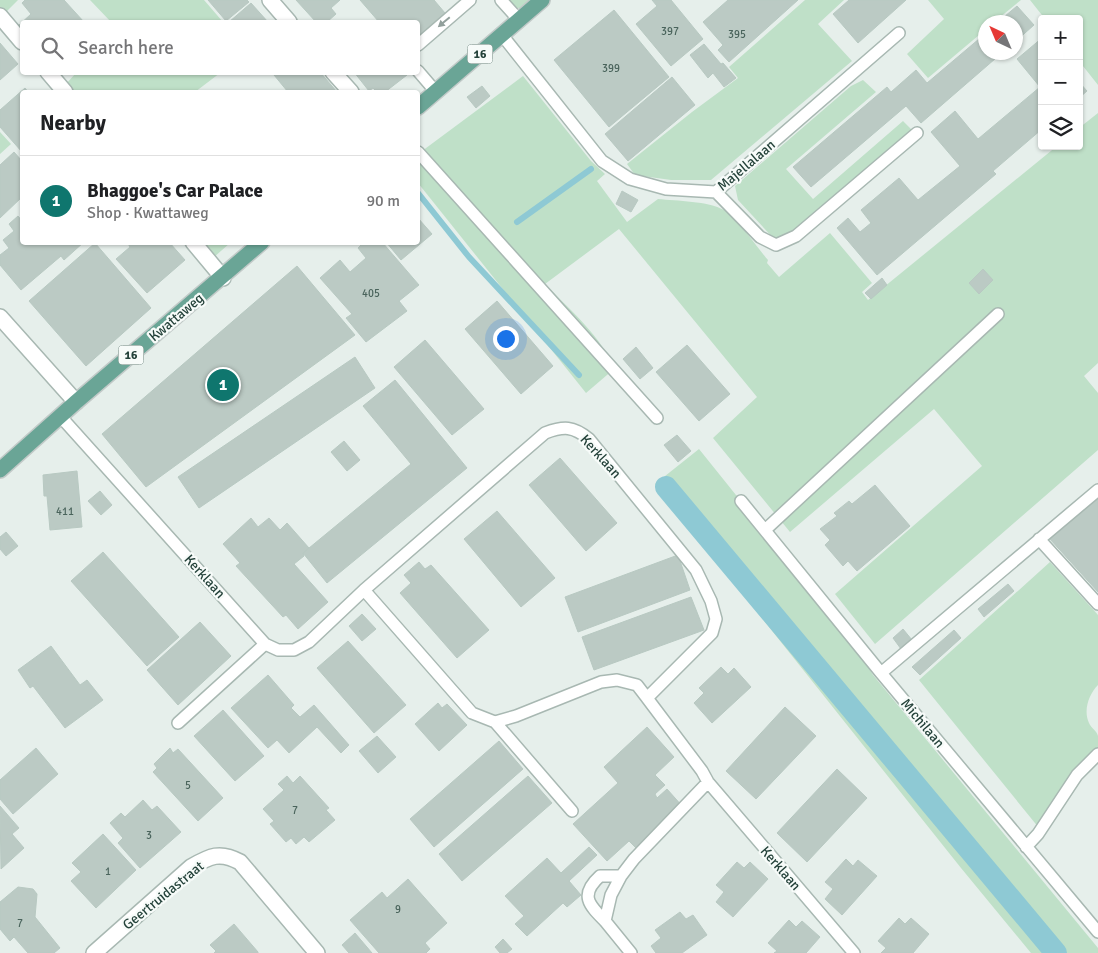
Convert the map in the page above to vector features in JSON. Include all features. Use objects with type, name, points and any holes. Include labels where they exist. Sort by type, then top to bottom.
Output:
[{"type":"main road","name":"16","points":[[420,105],[542,0]]},
{"type":"main road","name":"Kwattaweg","points":[[0,470],[259,245]]},
{"type":"street","points":[[270,0],[287,20]]},
{"type":"street","points":[[0,16],[20,40]]},
{"type":"street","points":[[51,75],[63,90]]},
{"type":"street","points":[[336,75],[349,90]]},
{"type":"street","points":[[196,245],[223,278]]},
{"type":"street","points":[[0,317],[76,402]]},
{"type":"street","name":"Geertruidastraat","points":[[94,953],[192,867],[205,859],[229,856],[240,862],[318,953]]},
{"type":"lane","points":[[420,43],[470,0]]},
{"type":"lane","points":[[501,0],[519,20]]},
{"type":"lane","name":"Majellalaan","points":[[502,35],[602,161],[630,179],[666,189],[716,192],[899,33]]},
{"type":"lane","points":[[420,73],[436,92]]},
{"type":"lane","points":[[716,192],[760,236],[776,245],[796,236],[917,133]]},
{"type":"lane","points":[[420,154],[657,418]]},
{"type":"lane","points":[[765,530],[998,314]]},
{"type":"lane","name":"Kerklaan","points":[[61,417],[265,644],[278,650],[294,650],[310,642],[364,590],[546,433],[558,428],[580,431],[589,439],[696,570],[711,601],[716,619],[712,633],[647,698]]},
{"type":"lane","points":[[882,673],[1098,490]]},
{"type":"lane","name":"Michilaan","points":[[741,501],[1098,932]]},
{"type":"lane","points":[[1040,539],[1098,604]]},
{"type":"lane","points":[[364,590],[472,712],[496,722],[572,811]]},
{"type":"lane","points":[[178,723],[265,644]]},
{"type":"lane","name":"Kerklaan","points":[[496,722],[516,716],[601,682],[617,680],[637,685],[702,771],[708,782],[854,953]]},
{"type":"lane","points":[[1026,847],[1038,834],[1077,775],[1098,754]]},
{"type":"lane","points":[[605,921],[611,895],[621,876],[634,859],[708,782]]},
{"type":"lane","points":[[621,876],[600,876],[592,883],[588,893],[590,906],[631,953]]},
{"type":"green space","points":[[0,0],[18,0],[4,14],[0,9]]},
{"type":"green space","points":[[90,0],[204,0],[221,20],[109,20]]},
{"type":"green space","points":[[498,0],[536,0],[526,7],[518,8]]},
{"type":"green space","points":[[805,0],[844,0],[818,24],[852,61],[711,180],[671,180],[635,175],[627,164],[738,78],[729,67]]},
{"type":"green space","points":[[928,0],[1021,0],[1003,15],[978,15],[978,36],[928,78],[907,54],[944,19]]},
{"type":"green space","points":[[1030,0],[1098,0],[1098,85],[1083,66],[1083,15],[1042,15]]},
{"type":"green space","points":[[74,75],[217,75],[198,90],[70,90],[65,85]]},
{"type":"green space","points":[[523,76],[591,161],[605,174],[597,181],[627,222],[658,199],[692,202],[717,207],[724,210],[741,226],[779,277],[830,233],[872,283],[862,292],[868,300],[1052,150],[1083,150],[1083,125],[1098,113],[1098,363],[1084,376],[1098,393],[1098,450],[875,644],[835,594],[982,466],[934,409],[790,532],[713,438],[757,397],[619,229],[545,284],[594,335],[614,369],[586,393],[420,186],[420,153]]},
{"type":"green space","points":[[863,80],[876,92],[786,169],[813,199],[903,121],[913,131],[804,226],[775,240],[738,200],[735,186],[851,86]]},
{"type":"green space","points":[[0,132],[11,144],[0,154]]},
{"type":"green space","points":[[202,245],[228,245],[213,258]]},
{"type":"green space","points":[[699,449],[793,566],[859,652],[873,675],[1098,948],[1098,953],[1031,953],[655,484]]},
{"type":"green space","points":[[1050,562],[1098,615],[1098,685],[1090,698],[1087,718],[1098,736],[1098,748],[1075,768],[1039,828],[919,680]]},
{"type":"building","points":[[25,0],[64,0],[82,20],[24,20],[31,14],[22,3]]},
{"type":"building","points":[[208,0],[247,0],[249,2],[227,20]]},
{"type":"building","points":[[296,0],[340,0],[331,8],[336,14],[329,20],[314,20]]},
{"type":"building","points":[[360,0],[434,0],[445,13],[420,35],[420,20],[377,20]]},
{"type":"building","points":[[652,0],[671,0],[703,39],[671,66],[636,24],[657,6]]},
{"type":"building","points":[[728,0],[798,0],[729,62],[718,50],[723,45],[703,22]]},
{"type":"building","points":[[849,0],[906,0],[858,43],[833,14]]},
{"type":"building","points":[[251,3],[266,20],[231,20]]},
{"type":"building","points":[[1017,6],[1034,25],[1023,35],[1023,15],[1006,15]]},
{"type":"building","points":[[614,10],[669,77],[609,127],[554,60]]},
{"type":"building","points":[[978,40],[978,60],[994,60],[921,123],[906,106],[811,187],[793,167],[887,87],[891,92],[916,70],[927,83]]},
{"type":"building","points":[[1038,41],[1038,85],[1018,60],[1023,60],[1023,54]]},
{"type":"building","points":[[0,43],[18,64],[0,80]]},
{"type":"building","points":[[704,44],[736,78],[724,87],[713,73],[708,78],[690,55]]},
{"type":"building","points":[[274,75],[323,75],[335,90],[286,90]]},
{"type":"building","points":[[356,75],[407,75],[388,90],[375,90],[373,88],[368,90]]},
{"type":"building","points":[[672,77],[695,105],[628,161],[605,134]]},
{"type":"building","points":[[482,86],[490,96],[476,108],[467,97]]},
{"type":"building","points":[[1083,86],[1087,91],[1083,94]]},
{"type":"building","points":[[1038,89],[1038,132],[993,171],[996,174],[877,275],[837,228],[848,218],[860,232],[871,223],[861,210],[899,178],[918,200],[960,166],[931,132],[955,111],[978,139]]},
{"type":"building","points":[[20,92],[20,150],[0,127],[0,110]]},
{"type":"building","points":[[14,152],[20,159],[20,199],[0,218],[0,165]]},
{"type":"building","points":[[622,191],[638,200],[631,212],[616,204]]},
{"type":"building","points":[[18,216],[20,218],[20,245],[81,245],[64,260],[61,256],[21,290],[0,265],[0,255],[9,248],[3,240],[14,231],[9,224]]},
{"type":"building","points":[[420,220],[432,234],[420,244]]},
{"type":"building","points":[[93,245],[97,245],[151,308],[86,366],[29,301]]},
{"type":"building","points":[[129,245],[172,245],[185,260],[147,293],[116,259],[130,247]]},
{"type":"building","points":[[361,245],[385,245],[419,285],[399,301],[407,311],[366,342],[346,318],[352,314],[320,278],[340,260],[350,272],[366,258],[358,248]]},
{"type":"building","points":[[388,245],[419,245],[401,260]]},
{"type":"building","points":[[297,266],[355,335],[146,487],[102,434]]},
{"type":"building","points":[[983,269],[993,280],[979,294],[969,283]]},
{"type":"building","points":[[882,278],[887,285],[871,299],[865,293]]},
{"type":"building","points":[[497,301],[553,366],[521,394],[465,329]]},
{"type":"building","points":[[425,340],[484,409],[452,435],[394,367]]},
{"type":"building","points":[[687,345],[730,394],[699,421],[656,372]]},
{"type":"building","points":[[636,347],[653,368],[640,379],[623,359]]},
{"type":"building","points":[[355,357],[375,388],[199,508],[178,477]]},
{"type":"building","points":[[395,380],[467,468],[327,583],[303,553],[411,464],[363,406]]},
{"type":"building","points":[[677,435],[691,451],[678,462],[664,445]]},
{"type":"building","points":[[344,441],[360,460],[347,471],[331,452]]},
{"type":"building","points":[[560,458],[617,523],[586,551],[529,485]]},
{"type":"building","points":[[77,471],[82,527],[50,530],[47,496],[44,496],[43,475]]},
{"type":"building","points":[[875,485],[910,526],[857,571],[848,561],[843,566],[825,545],[830,540],[820,529],[837,516],[834,513],[849,501],[852,504]]},
{"type":"building","points":[[100,491],[112,505],[101,515],[88,501]]},
{"type":"building","points":[[1098,496],[1098,592],[1049,538]]},
{"type":"building","points":[[497,511],[555,578],[521,607],[464,539]]},
{"type":"building","points":[[251,518],[258,527],[269,518],[280,530],[287,523],[309,548],[303,553],[304,556],[294,564],[328,602],[298,629],[286,615],[283,617],[236,566],[240,563],[223,544]]},
{"type":"building","points":[[6,532],[18,546],[6,556],[0,549],[0,537]]},
{"type":"building","points":[[103,552],[179,637],[147,666],[71,581]]},
{"type":"building","points":[[678,555],[690,590],[578,632],[565,597]]},
{"type":"building","points":[[419,562],[425,569],[431,565],[489,630],[457,658],[400,593],[411,583],[404,575]]},
{"type":"building","points":[[1008,584],[1014,591],[984,617],[978,609]]},
{"type":"building","points":[[691,597],[704,630],[594,670],[582,637]]},
{"type":"building","points":[[362,614],[376,629],[362,641],[349,626]]},
{"type":"building","points":[[200,622],[231,656],[178,705],[147,670]]},
{"type":"building","points":[[903,629],[912,640],[901,649],[893,638]]},
{"type":"building","points":[[954,630],[961,638],[920,675],[912,667]]},
{"type":"building","points":[[348,641],[406,705],[374,733],[317,668]]},
{"type":"building","points":[[51,646],[80,685],[87,680],[103,700],[65,728],[33,686],[30,688],[18,670]]},
{"type":"building","points":[[721,667],[728,674],[734,668],[751,687],[712,723],[694,703],[704,693],[699,688]]},
{"type":"building","points":[[268,675],[294,705],[291,708],[300,717],[314,705],[349,745],[341,753],[317,727],[289,753],[277,740],[268,748],[231,708]]},
{"type":"building","points":[[438,703],[442,708],[447,704],[467,725],[439,751],[415,724]]},
{"type":"building","points":[[785,707],[816,736],[756,799],[726,771]]},
{"type":"building","points":[[223,710],[264,756],[235,781],[194,736]]},
{"type":"building","points":[[647,727],[674,757],[655,775],[665,785],[655,794],[657,798],[667,789],[683,807],[637,849],[629,841],[607,861],[573,824],[618,783],[604,767]]},
{"type":"building","points":[[377,736],[396,757],[378,773],[359,751]]},
{"type":"building","points":[[499,741],[523,769],[434,847],[410,819]]},
{"type":"building","points":[[36,748],[58,774],[13,814],[0,799],[0,780]]},
{"type":"building","points":[[170,748],[173,753],[178,749],[223,798],[198,821],[153,772],[157,768],[154,764]]},
{"type":"building","points":[[837,769],[867,798],[807,862],[777,833]]},
{"type":"building","points":[[287,776],[293,783],[300,776],[329,808],[326,810],[335,820],[309,842],[304,837],[296,844],[291,838],[286,842],[270,824],[274,821],[263,809],[284,790],[278,784]]},
{"type":"building","points":[[528,776],[552,803],[462,881],[439,854]]},
{"type":"building","points":[[143,800],[152,810],[157,806],[181,832],[140,868],[118,843],[123,838],[110,823],[121,813],[125,817]]},
{"type":"building","points":[[0,806],[19,828],[12,834],[24,848],[1,869]]},
{"type":"building","points":[[103,834],[136,870],[96,908],[71,881],[81,872],[72,863]]},
{"type":"building","points":[[589,847],[597,855],[569,881],[581,895],[567,907],[563,903],[527,936],[515,924],[524,916],[505,896],[547,858],[561,873]]},
{"type":"building","points":[[846,859],[853,866],[858,860],[877,876],[842,915],[825,899],[833,889],[825,882]]},
{"type":"building","points":[[737,862],[744,868],[750,862],[768,879],[733,917],[716,902],[724,892],[716,885]]},
{"type":"building","points":[[408,879],[447,923],[425,943],[430,949],[426,953],[379,953],[350,920],[382,892],[387,898]]},
{"type":"building","points":[[18,887],[33,889],[37,894],[35,917],[60,948],[54,953],[28,953],[14,937],[10,941],[0,929],[0,902]]},
{"type":"building","points":[[680,912],[686,919],[693,915],[707,935],[682,953],[656,953],[651,946],[661,938],[655,930]]},
{"type":"building","points":[[899,918],[905,924],[911,918],[929,934],[913,953],[881,953],[886,948],[878,941]]},
{"type":"building","points":[[789,920],[796,927],[802,921],[820,937],[806,953],[774,953],[777,951],[768,943]]},
{"type":"building","points":[[234,924],[258,953],[214,953],[216,951],[210,945]]},
{"type":"building","points":[[355,933],[372,953],[349,953],[342,945]]},
{"type":"building","points":[[503,939],[512,949],[507,953],[500,953],[495,947]]},
{"type":"waterway","points":[[517,222],[591,169]]},
{"type":"waterway","points":[[420,196],[469,257],[579,375]]},
{"type":"waterway","points":[[666,487],[1056,953]]},
{"type":"place","name":"Bhaggoe's Car Palace","points":[[223,385]]}]
